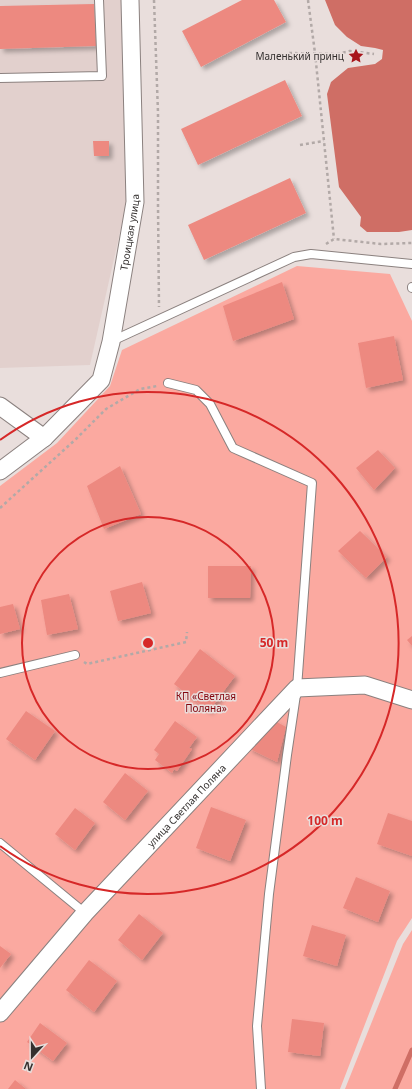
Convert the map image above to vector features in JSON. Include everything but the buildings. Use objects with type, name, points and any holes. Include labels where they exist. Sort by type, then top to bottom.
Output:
[{"type":"street","name":"Троицкая улица","points":[[0,471],[44,438],[101,380],[111,342],[135,202],[130,0]]},
{"type":"street","points":[[0,406],[44,438]]},
{"type":"street","points":[[297,688],[365,685],[412,700]]},
{"type":"street","name":"улица Светлая Поляна","points":[[0,1013],[85,913],[297,688]]},
{"type":"lane","points":[[0,78],[102,76],[99,0]]},
{"type":"lane","points":[[111,342],[294,257],[311,254],[412,264]]},
{"type":"lane","points":[[168,384],[196,390],[210,404],[233,448],[312,483],[297,688],[269,894],[257,1026],[261,1089]]},
{"type":"lane","points":[[0,673],[75,655]]},
{"type":"lane","points":[[0,843],[85,913]]},
{"type":"path","points":[[154,0],[158,113],[160,319]]},
{"type":"path","points":[[308,0],[315,53],[334,239]]},
{"type":"path","points":[[289,53],[338,54],[350,51],[374,54]]},
{"type":"path","points":[[300,145],[324,141]]},
{"type":"path","points":[[311,254],[334,239],[381,244],[412,243]]},
{"type":"path","points":[[0,508],[76,439],[106,409],[140,389],[168,384]]},
{"type":"path","points":[[75,655],[87,664],[186,642],[187,632]]},
{"type":"shaded area","points":[[0,0],[122,0],[128,197],[90,365],[0,368]]},
{"type":"shaded area","points":[[325,0],[412,0],[412,230],[399,232],[367,232],[360,226],[361,217],[339,187],[327,94],[331,82],[348,68],[375,64],[382,59],[383,50],[361,46],[347,37],[335,25]]},
{"type":"green space","name":"КП «Светлая Поляна»","points":[[297,266],[390,274],[412,321],[412,918],[397,941],[340,1089],[0,1089],[0,486],[57,443],[110,386],[122,350]]},
{"type":"green space","points":[[412,930],[412,1089],[345,1089],[403,944]]},
{"type":"waterway","points":[[395,1089],[412,1050]]},
{"type":"place","name":"Маленький принц","points":[[356,56]]}]
